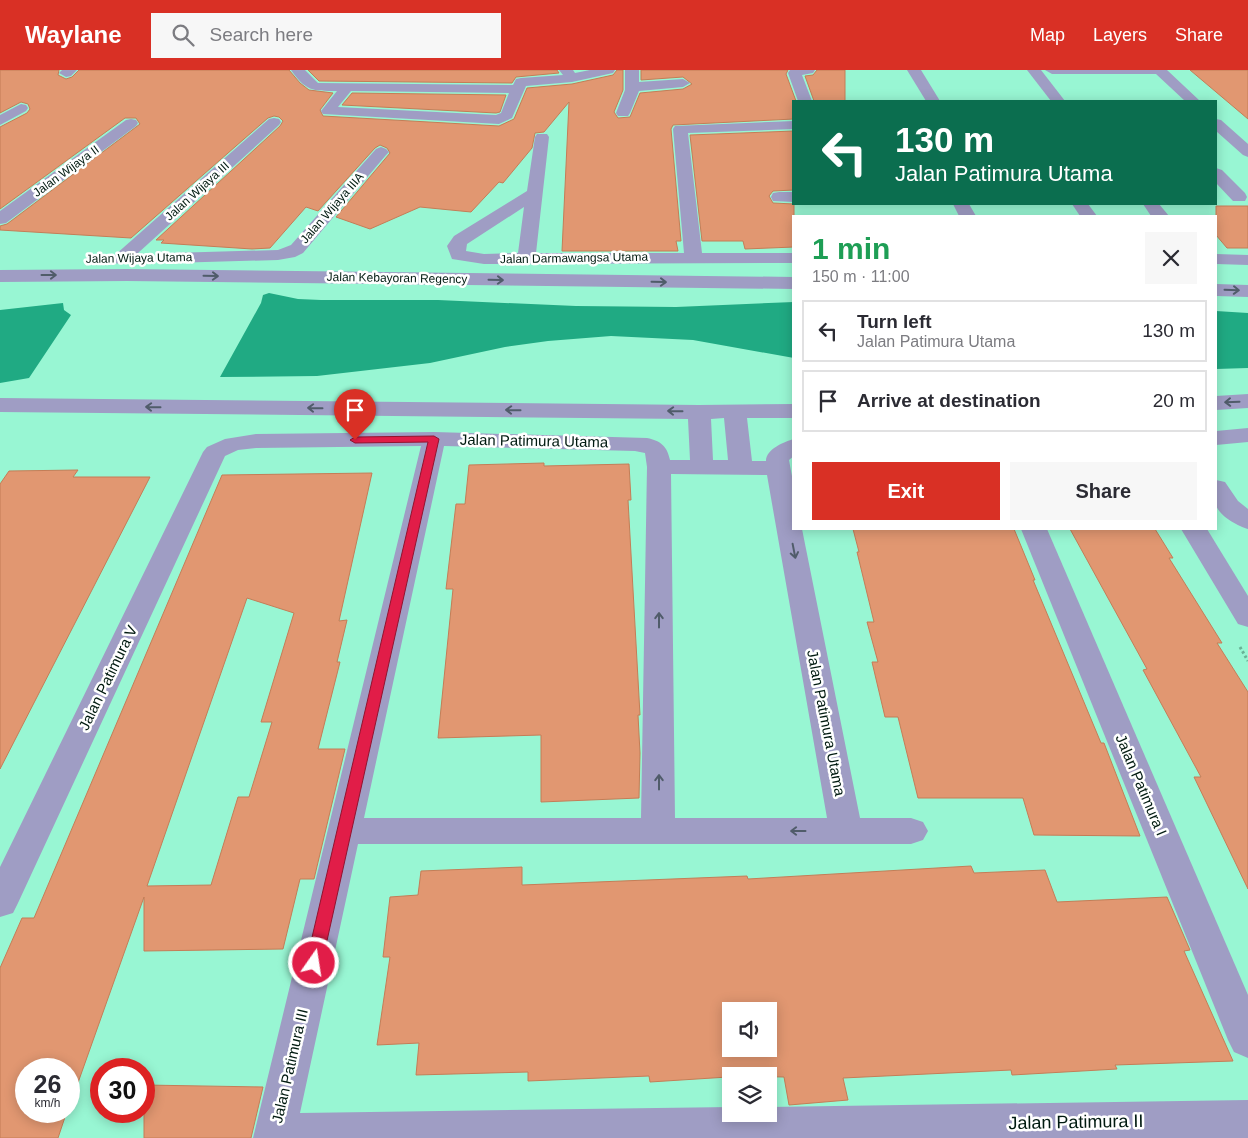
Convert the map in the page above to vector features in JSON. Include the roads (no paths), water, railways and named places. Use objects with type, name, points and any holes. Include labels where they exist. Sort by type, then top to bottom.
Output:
[{"type":"street","points":[[298,70],[314,87],[346,89],[517,89]]},
{"type":"street","points":[[346,89],[328,111],[496,120],[503,119],[508,115],[517,89],[524,81],[608,70]]},
{"type":"street","points":[[623,112],[632,87],[632,70]]},
{"type":"street","points":[[805,100],[795,76],[800,71],[808,70]]},
{"type":"street","points":[[914,70],[932,100]]},
{"type":"street","points":[[1034,70],[1057,100]]},
{"type":"street","points":[[1052,70],[1159,70],[1192,100]]},
{"type":"street","points":[[632,87],[683,83]]},
{"type":"street","points":[[0,122],[21,108]]},
{"type":"street","name":"Jalan Wijaya III","points":[[121,259],[274,122]]},
{"type":"street","name":"Jalan Wijaya II","points":[[0,219],[131,123]]},
{"type":"street","points":[[1217,124],[1245,147]]},
{"type":"street","points":[[693,257],[680,129],[792,125]]},
{"type":"street","points":[[526,259],[542,137]]},
{"type":"street","points":[[1217,144],[1245,147]]},
{"type":"street","name":"Jalan Wijaya IIIA","points":[[278,255],[290,253],[297,249],[381,152]]},
{"type":"street","points":[[1217,174],[1244,197]]},
{"type":"street","name":"Jalan Darmawangsa Utama","points":[[534,194],[460,240],[456,246],[458,254],[484,259],[792,258]]},
{"type":"street","points":[[1217,197],[1244,197]]},
{"type":"street","name":"Jalan Wijaya Utama","points":[[28,258],[121,259],[278,255]]},
{"type":"street","points":[[1217,259],[1248,260]]},
{"type":"street","name":"Jalan Kebayoran Regency","points":[[0,276],[127,275],[792,283]]},
{"type":"street","points":[[1217,290],[1248,291]]},
{"type":"street","points":[[1217,403],[1248,401]]},
{"type":"street","points":[[0,405],[699,412],[792,410]]},
{"type":"street","points":[[699,412],[702,467]]},
{"type":"street","points":[[735,412],[741,468]]},
{"type":"street","points":[[1217,438],[1248,435]]},
{"type":"street","name":"Jalan Patimura Utama","points":[[216,452],[233,444],[256,441],[434,439],[647,445],[656,450],[659,467],[658,831]]},
{"type":"street","name":"Jalan Patimura III","points":[[274,1136],[434,439]]},
{"type":"street","name":"Jalan Patimura V","points":[[0,903],[216,452]]},
{"type":"street","name":"Jalan Patimura Utama","points":[[659,467],[741,468],[786,457],[792,494]]},
{"type":"street","points":[[1217,488],[1229,506],[1248,521]]},
{"type":"street","name":"Jalan Patimura Utama","points":[[798,530],[846,831]]},
{"type":"street","name":"Jalan Patimura I","points":[[1034,530],[1248,1040]]},
{"type":"street","points":[[1195,530],[1248,618]]},
{"type":"street","points":[[345,831],[911,831]]},
{"type":"street","name":"Jalan Patimura II","points":[[274,1136],[1248,1120]]}]
